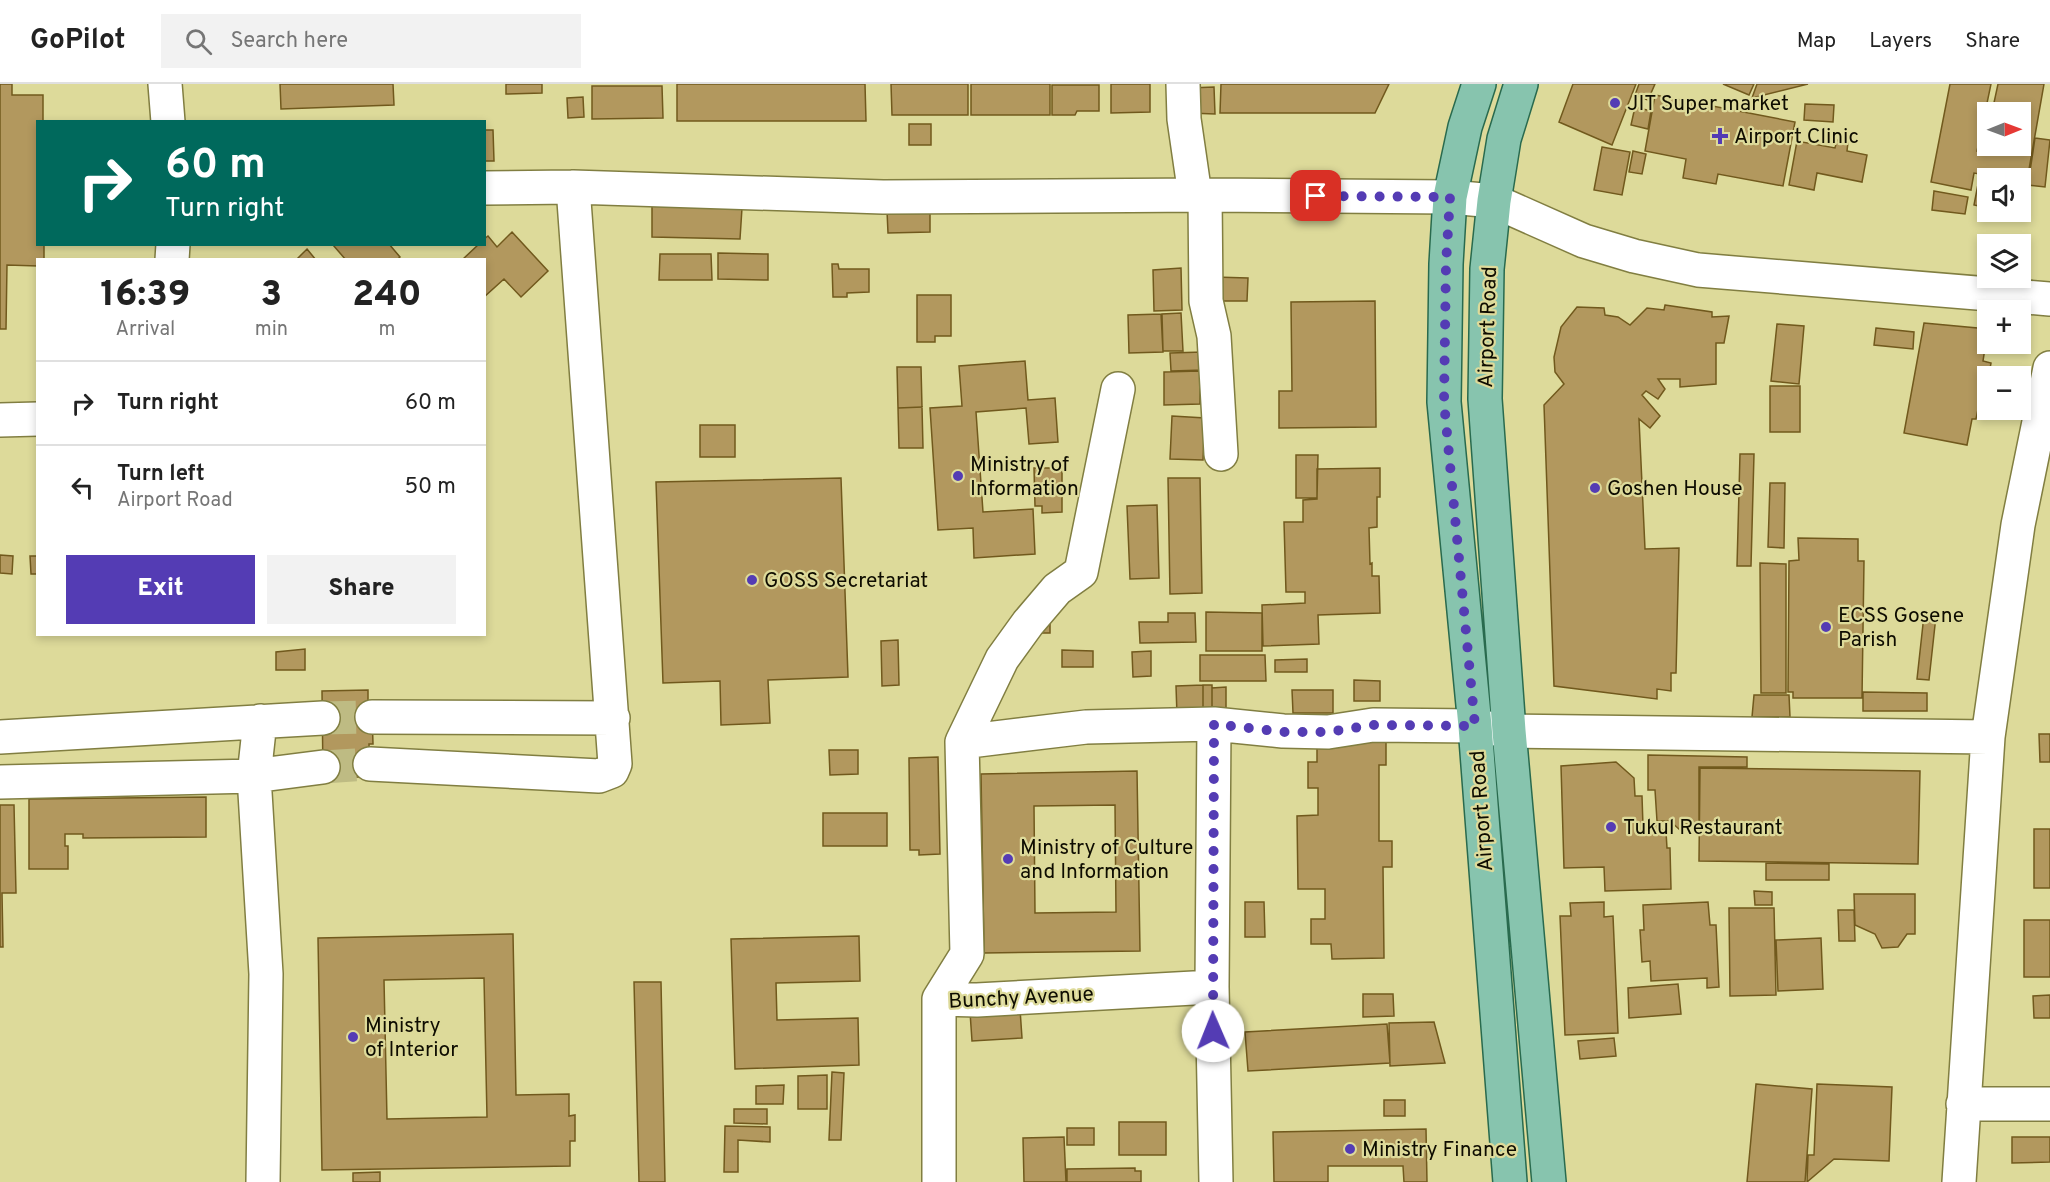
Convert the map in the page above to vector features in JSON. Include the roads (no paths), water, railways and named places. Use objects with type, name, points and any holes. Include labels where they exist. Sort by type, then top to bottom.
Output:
[{"type":"main road","name":"Airport Road","points":[[1479,84],[1465,127],[1450,197],[1446,264],[1444,402],[1475,726],[1510,1182]]},
{"type":"main road","name":"Airport Road","points":[[1521,84],[1504,139],[1494,201],[1487,269],[1485,399],[1509,731],[1549,1182]]},
{"type":"street","points":[[165,84],[168,120]]},
{"type":"street","points":[[1183,84],[1184,119],[1200,195],[1206,301],[1214,336],[1221,454]]},
{"type":"street","points":[[370,764],[599,776],[612,771],[615,764],[573,187]]},
{"type":"street","points":[[486,188],[573,187],[884,196],[1450,197],[1494,201],[1584,241],[1634,256],[1698,270],[2050,299]]},
{"type":"street","points":[[1959,1182],[1988,737],[2018,525],[2050,368]]},
{"type":"street","points":[[939,999],[967,954],[962,742],[1002,659],[1028,622],[1057,589],[1081,572],[1118,390]]},
{"type":"street","points":[[0,420],[36,419]]},
{"type":"street","points":[[372,717],[613,718]]},
{"type":"street","points":[[0,736],[323,718]]},
{"type":"street","points":[[260,721],[254,776],[266,974],[262,1182]]},
{"type":"street","points":[[1214,724],[1212,987],[1216,1182]]},
{"type":"street","points":[[962,742],[1086,727],[1214,724],[1283,732],[1317,732],[1373,725],[1475,726],[1509,731],[1988,737]]},
{"type":"street","points":[[0,782],[254,776],[323,767]]},
{"type":"street","name":"Bunchy Avenue","points":[[939,1182],[939,999],[977,1000],[1212,987]]},
{"type":"street","points":[[1963,1104],[2050,1104]]},
{"type":"tunnel","points":[[323,718],[372,717]]},
{"type":"tunnel","points":[[323,767],[370,764]]},
{"type":"place","name":"JIT Super market","points":[[1615,103]]},
{"type":"place","name":"Airport Clinic","points":[[1720,136]]},
{"type":"place","name":"Ministry of Information","points":[[958,476]]},
{"type":"place","name":"Goshen House","points":[[1595,488]]},
{"type":"place","name":"GOSS Secretariat","points":[[752,580]]},
{"type":"place","name":"ECSS Gosene Parish","points":[[1826,627]]},
{"type":"place","name":"Tukul Restaurant","points":[[1611,827]]},
{"type":"place","name":"Ministry of Culture and Information","points":[[1008,859]]},
{"type":"place","name":"Ministry of Interior","points":[[353,1037]]},
{"type":"place","name":"Ministry Finance","points":[[1350,1149]]}]
